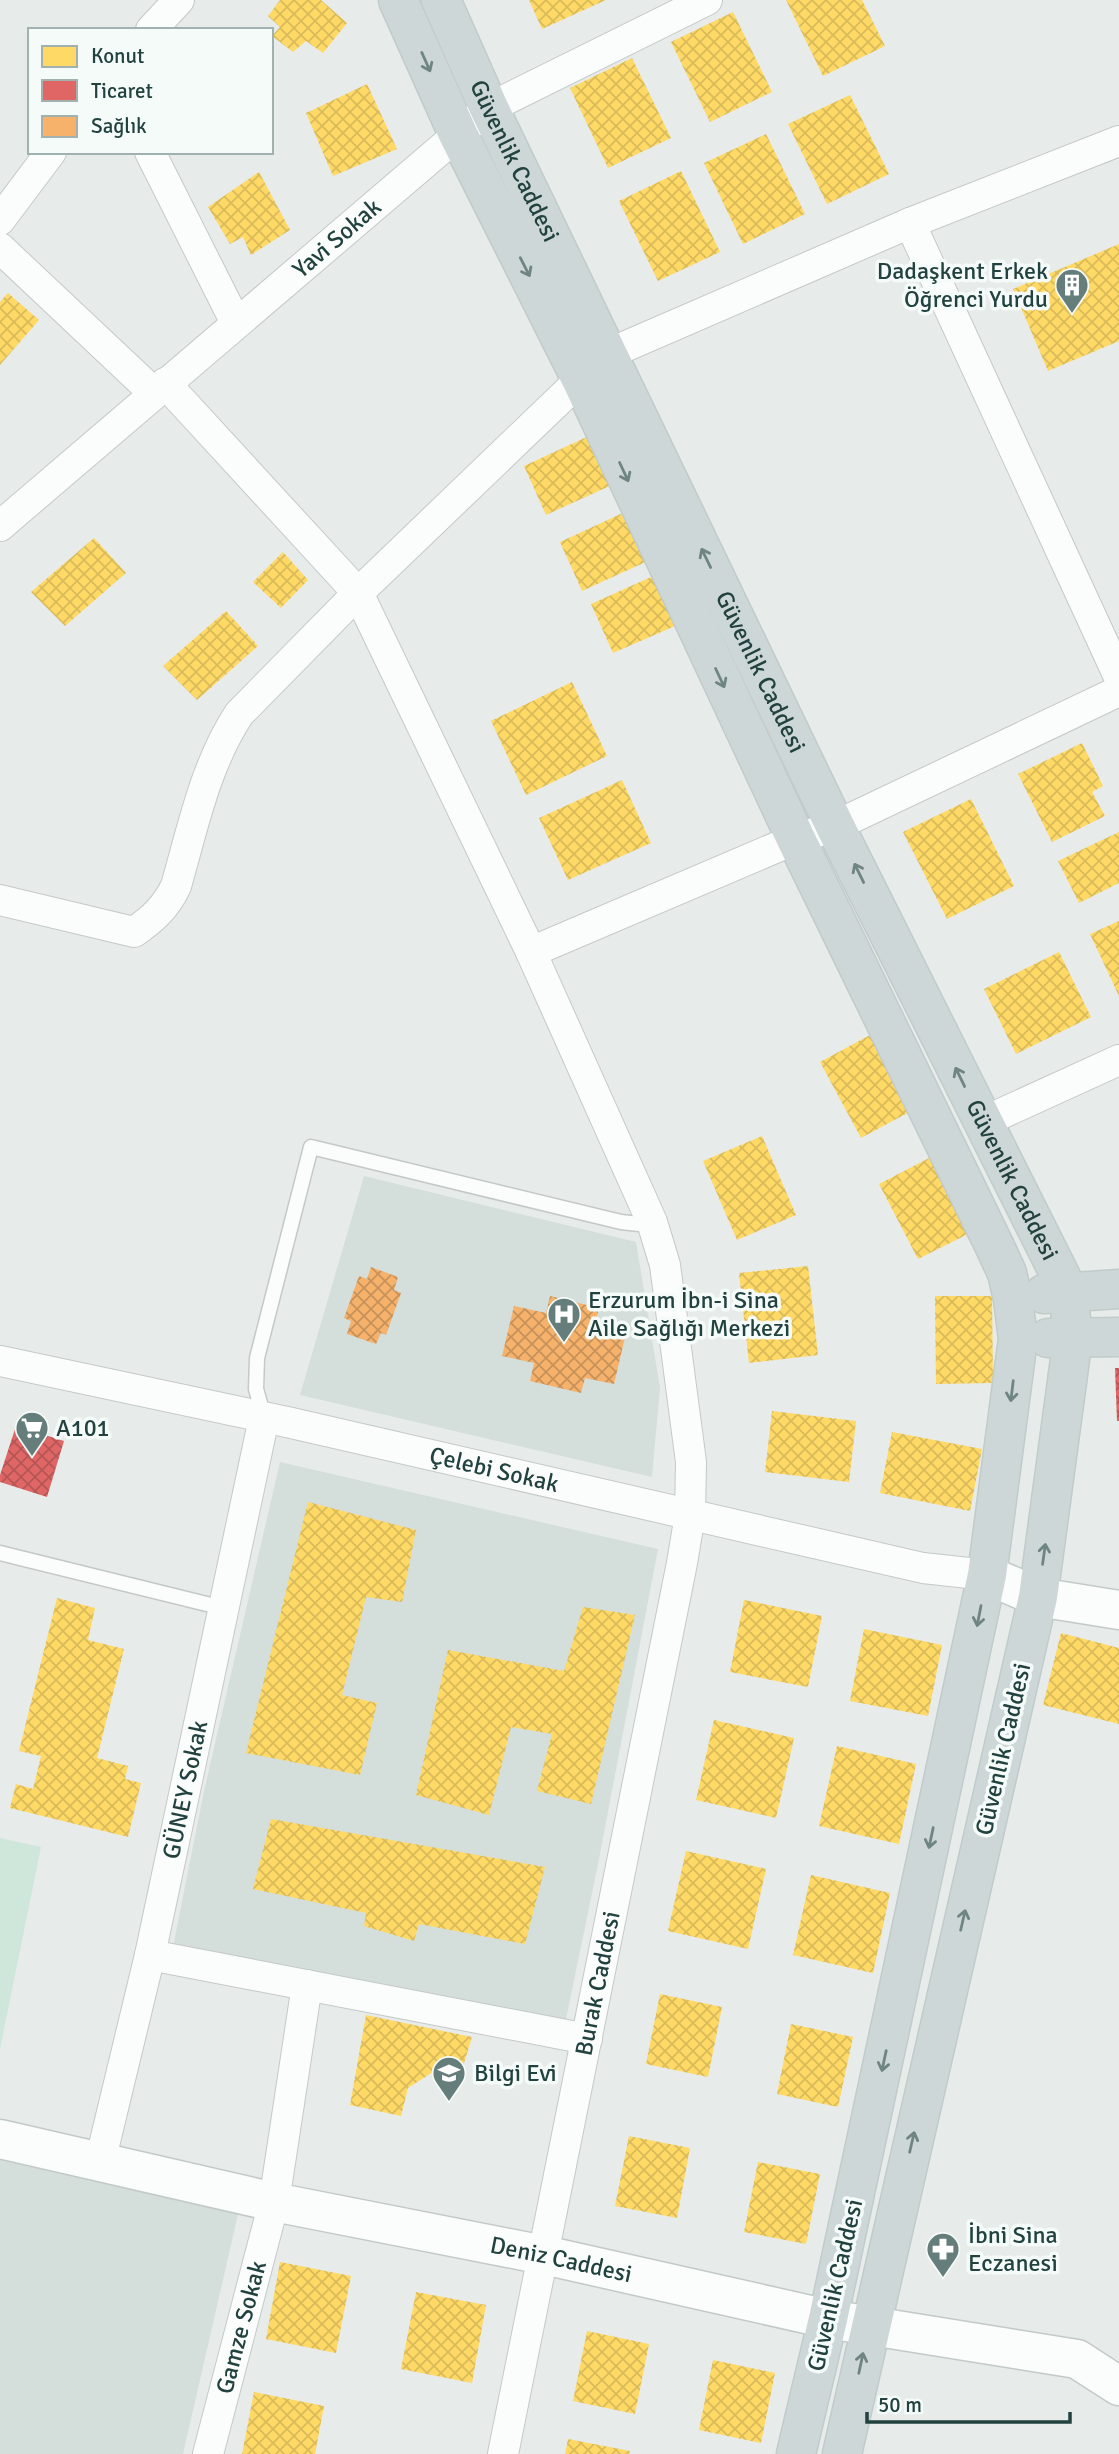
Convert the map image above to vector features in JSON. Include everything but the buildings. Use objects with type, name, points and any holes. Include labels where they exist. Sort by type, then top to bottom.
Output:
[{"type":"main road","name":"Güvenlik Caddesi","points":[[398,0],[458,134],[594,367],[835,826],[1068,1291],[1073,1337],[1038,1597],[842,2454]]},
{"type":"main road","name":"Güvenlik Caddesi","points":[[441,0],[489,108],[594,367],[796,839],[995,1247],[1007,1273],[1013,1299],[1018,1339],[987,1575],[828,2319],[796,2454]]},
{"type":"main road","points":[[1013,1299],[1068,1291],[1119,1289]]},
{"type":"main road","points":[[1018,1339],[1119,1337]]},
{"type":"street","points":[[153,28],[179,0]]},
{"type":"street","name":"Yavi Sokak","points":[[0,526],[489,108],[707,0]]},
{"type":"street","points":[[0,900],[134,932],[152,919],[167,904],[176,886],[212,762],[224,736],[239,714],[358,593],[594,367],[910,223],[1119,141]]},
{"type":"street","points":[[0,220],[50,154]]},
{"type":"street","points":[[150,154],[236,323]]},
{"type":"street","points":[[910,223],[1119,677]]},
{"type":"street","name":"Burak Caddesi","points":[[0,248],[160,388],[358,593],[531,952],[652,1222],[665,1265],[691,1462],[690,1514],[503,2454]]},
{"type":"street","points":[[531,952],[796,839],[835,826],[1119,691]]},
{"type":"street","points":[[983,1122],[1119,1060]]},
{"type":"street","name":"Çelebi Sokak","points":[[0,1361],[264,1418],[923,1568],[987,1575]]},
{"type":"street","name":"GÜNEY Sokak","points":[[100,2162],[149,1955],[264,1418]]},
{"type":"street","points":[[987,1575],[1038,1597],[1119,1611]]},
{"type":"street","points":[[149,1955],[587,2039]]},
{"type":"street","name":"Gamze Sokak","points":[[208,2454],[274,2202],[307,1985]]},
{"type":"street","name":"Deniz Caddesi","points":[[0,2139],[274,2202],[544,2255],[828,2319],[1077,2360],[1119,2386]]},
{"type":"lane","points":[[264,1418],[256,1389],[257,1358],[311,1147],[621,1222],[652,1222]]},
{"type":"lane","points":[[0,1553],[223,1608]]},
{"type":"shaded area","points":[[364,1176],[636,1242],[660,1388],[652,1477],[300,1395]]},
{"type":"shaded area","points":[[280,1462],[658,1549],[565,2024],[173,1947],[204,1791]]},
{"type":"shaded area","points":[[0,2154],[239,2210],[183,2454],[0,2454]]},
{"type":"green space","points":[[0,1838],[41,1847],[0,2049]]},
{"type":"place","name":"Dadaşkent Erkek Öğrenci Yurdu","points":[[1072,315]]},
{"type":"place","name":"Erzurum İbn-i Sina Aile Sağlığı Merkezi","points":[[564,1344]]},
{"type":"place","name":"A101","points":[[32,1458]]},
{"type":"place","name":"Bilgi Evi","points":[[449,2103]]},
{"type":"place","name":"İbni Sina Eczanesi","points":[[943,2279]]}]
